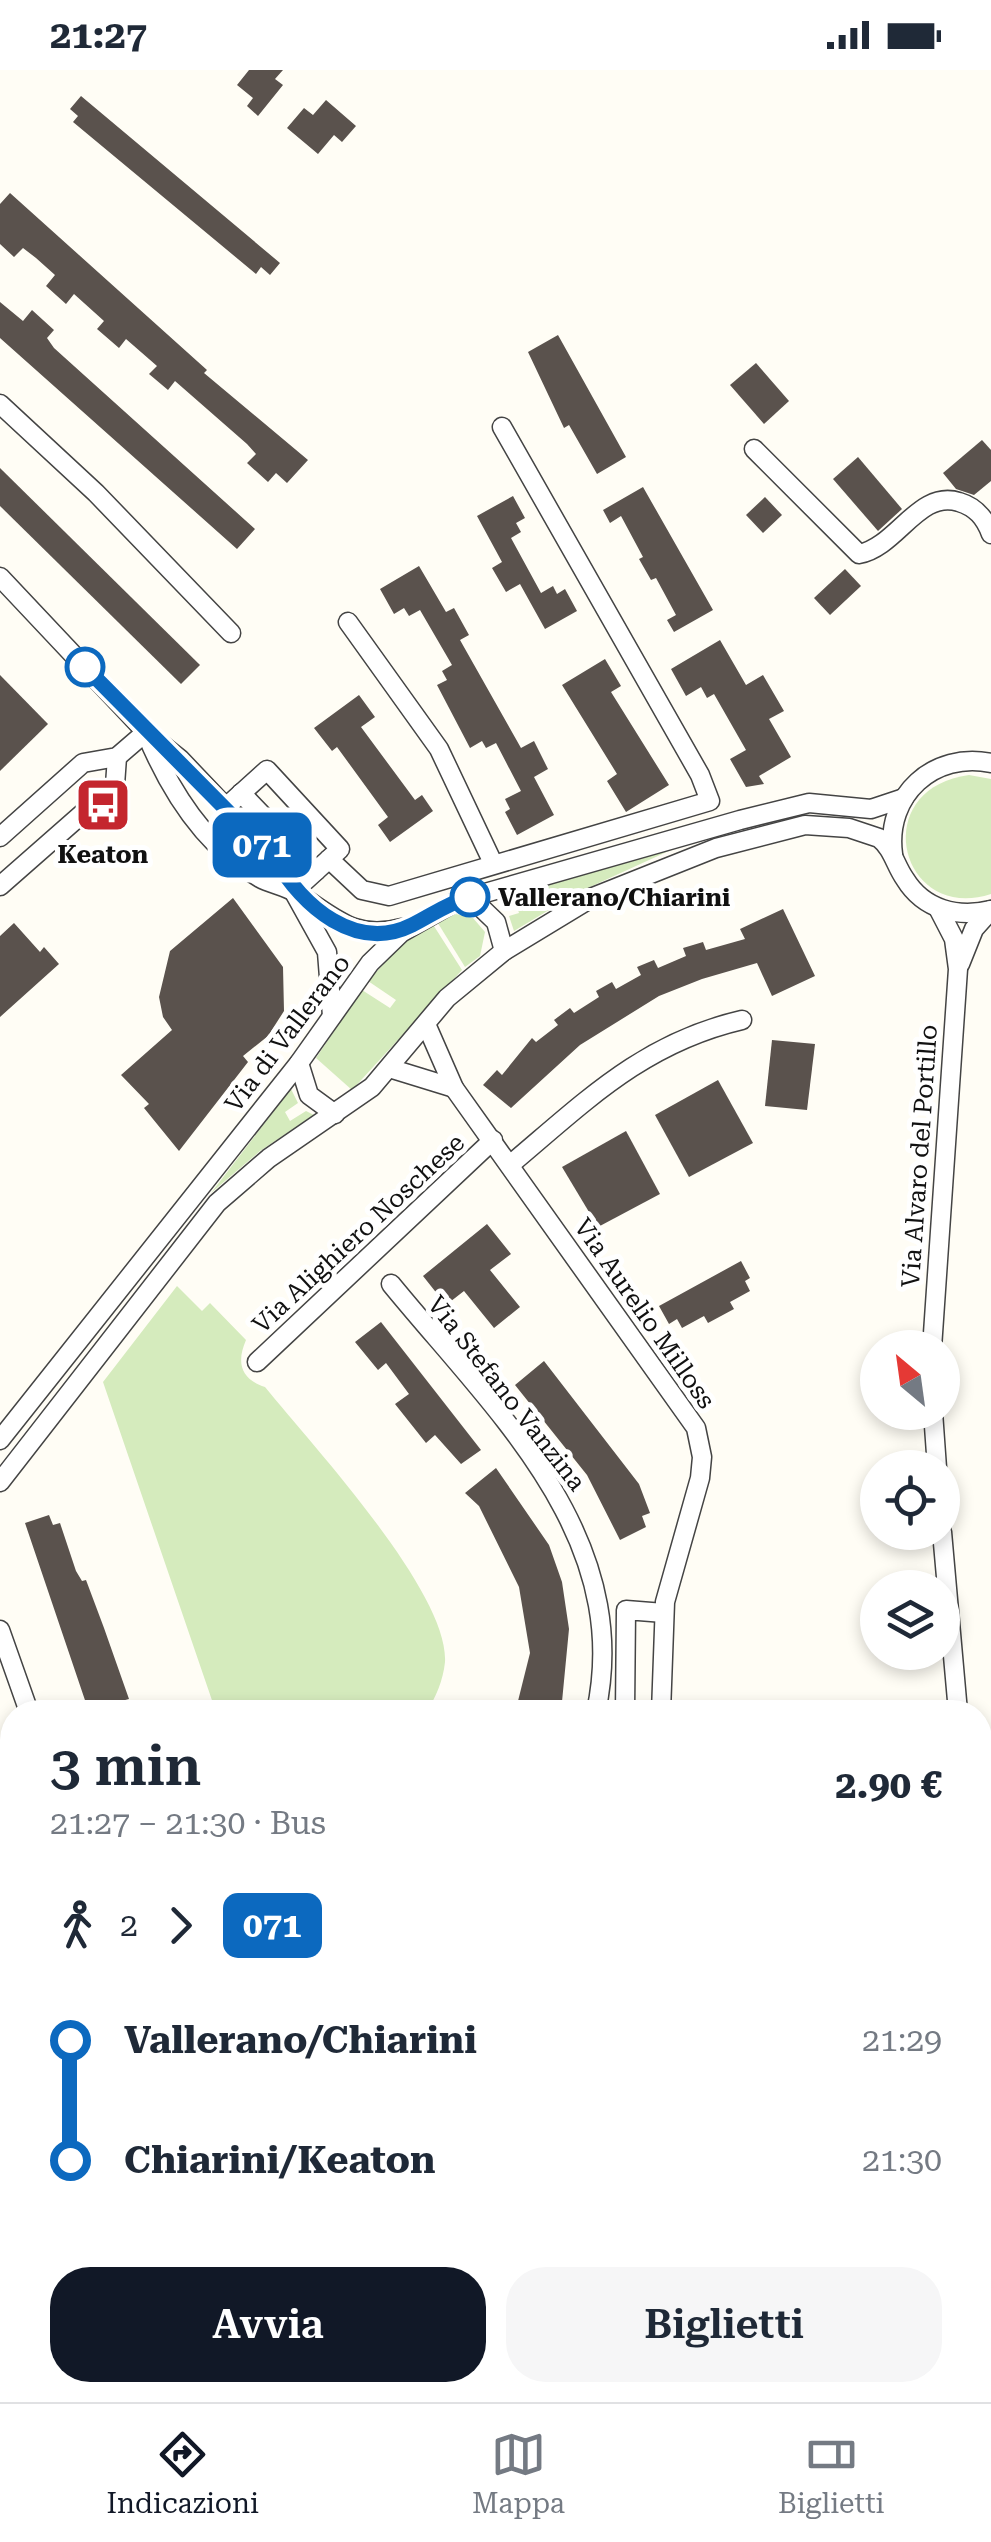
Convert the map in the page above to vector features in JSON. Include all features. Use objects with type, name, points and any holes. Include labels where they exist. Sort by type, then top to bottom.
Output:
[{"type":"street","points":[[0,404],[96,493],[231,633]]},
{"type":"street","points":[[241,794],[322,865],[362,890],[384,896],[710,801],[700,775],[502,427]]},
{"type":"street","points":[[754,449],[859,554],[876,550],[933,501],[946,498],[971,506],[986,521],[991,534]]},
{"type":"street","points":[[0,577],[146,732],[186,766],[276,860],[328,952],[332,1016]]},
{"type":"street","points":[[348,622],[439,748],[493,863]]},
{"type":"street","points":[[0,837],[83,764],[117,757],[146,732]]},
{"type":"street","points":[[146,732],[169,782],[217,843],[259,877],[294,892],[357,932],[376,933],[411,925]]},
{"type":"street","points":[[0,886],[115,784],[117,757]]},
{"type":"street","points":[[894,856],[893,828],[904,798],[922,776],[943,764],[968,760],[991,764]]},
{"type":"street","points":[[169,782],[174,772],[186,766]]},
{"type":"street","points":[[226,807],[268,770],[340,848],[294,892]]},
{"type":"street","name":"Via di Vallerano","points":[[0,1440],[300,1063],[376,956],[411,925],[470,897],[794,806],[821,801],[871,809],[904,798]]},
{"type":"street","points":[[0,1482],[217,1203],[269,1158],[335,1114],[389,1068],[460,984],[504,950],[574,906],[630,879],[769,832],[806,825],[849,828],[879,838],[894,856],[910,887],[938,908],[964,914],[991,910]]},
{"type":"street","points":[[259,877],[276,860]]},
{"type":"street","points":[[470,897],[496,922],[504,950]]},
{"type":"street","name":"Via Alvaro del Portillo","points":[[933,1330],[958,969],[954,939],[938,908]]},
{"type":"street","name":"Via Alvaro del Portillo","points":[[958,969],[974,929],[991,910]]},
{"type":"street","points":[[511,1164],[642,1059],[692,1031],[742,1020]]},
{"type":"street","name":"Via Aurelio Milloss","points":[[426,1024],[454,1088],[696,1428],[702,1457],[700,1478],[664,1612],[661,1700]]},
{"type":"street","points":[[300,1063],[309,1095],[335,1114]]},
{"type":"street","points":[[389,1068],[436,1079],[454,1088]]},
{"type":"street","name":"Via Alighiero Noschese","points":[[257,1362],[494,1140]]},
{"type":"street","name":"Via Stefano Vanzina","points":[[391,1284],[559,1497],[598,1594],[602,1659],[597,1700]]},
{"type":"street","points":[[944,1550],[957,1700]]},
{"type":"street","points":[[625,1700],[626,1610],[664,1612]]},
{"type":"street","points":[[0,1630],[24,1700]]},
{"type":"street","points":[[602,1659],[626,1659]]},
{"type":"green space","points":[[969,775],[991,779],[991,894],[960,898],[935,890],[917,873],[907,851],[907,827],[916,804],[937,785]]},
{"type":"green space","points":[[671,850],[579,892],[514,931],[509,916],[519,913],[513,894]]},
{"type":"green space","points":[[456,914],[473,918],[485,932],[480,956],[465,967],[436,920]]},
{"type":"green space","points":[[432,923],[462,970],[352,1090],[316,1058],[362,990],[390,1008],[396,1000],[368,981],[400,946]]},
{"type":"green space","points":[[291,1089],[298,1103],[285,1112],[290,1121],[306,1111],[314,1115],[260,1151],[211,1193]]},
{"type":"green space","points":[[177,1286],[202,1311],[210,1303],[246,1340],[241,1363],[246,1375],[265,1387],[343,1481],[402,1559],[425,1598],[440,1632],[445,1662],[433,1700],[212,1700],[103,1382]]},
{"type":"building","points":[[249,70],[283,70],[275,79],[283,85],[258,116],[247,106],[253,98],[237,85]]},
{"type":"building","points":[[81,96],[280,263],[270,275],[261,267],[256,274],[73,122],[78,116],[70,109]]},
{"type":"building","points":[[326,100],[356,126],[342,142],[334,135],[318,154],[287,128],[304,108],[313,115]]},
{"type":"building","points":[[10,193],[207,370],[204,373],[308,460],[287,483],[276,473],[268,482],[247,463],[256,454],[247,444],[175,381],[168,390],[149,374],[157,366],[126,339],[119,348],[97,329],[104,321],[74,294],[66,304],[46,286],[55,275],[36,258],[23,248],[14,257],[0,244],[0,204]]},
{"type":"building","points":[[0,302],[23,321],[32,310],[54,330],[47,338],[54,348],[255,529],[237,549],[0,338]]},
{"type":"building","points":[[558,335],[626,457],[597,474],[569,425],[564,428],[528,352]]},
{"type":"building","points":[[756,363],[789,401],[764,424],[730,385]]},
{"type":"building","points":[[982,440],[991,450],[991,481],[974,495],[956,489],[943,473]]},
{"type":"building","points":[[858,457],[902,509],[878,531],[833,479]]},
{"type":"building","points":[[0,468],[200,665],[181,684],[0,506]]},
{"type":"building","points":[[643,487],[713,610],[674,632],[667,620],[676,615],[656,578],[651,580],[639,559],[643,557],[621,516],[610,523],[603,510]]},
{"type":"building","points":[[513,496],[525,518],[516,523],[521,532],[511,538],[541,593],[553,586],[557,594],[565,589],[577,611],[545,629],[520,584],[506,592],[492,568],[502,562],[477,516]]},
{"type":"building","points":[[765,497],[782,515],[763,533],[746,515]]},
{"type":"building","points":[[419,566],[446,612],[454,608],[469,635],[460,640],[521,748],[534,741],[548,769],[534,777],[554,815],[517,835],[505,812],[510,809],[505,799],[521,791],[496,743],[486,748],[482,741],[470,748],[437,685],[447,680],[442,671],[452,665],[420,610],[409,616],[404,608],[394,614],[380,589]]},
{"type":"building","points":[[845,569],[861,586],[830,615],[814,598]]},
{"type":"building","points":[[720,640],[746,685],[763,675],[784,711],[769,719],[791,757],[759,776],[764,784],[746,787],[730,759],[746,750],[714,694],[707,698],[701,687],[686,696],[671,669]]},
{"type":"building","points":[[605,659],[621,686],[611,692],[669,785],[626,812],[607,781],[617,774],[562,685]]},
{"type":"building","points":[[0,675],[48,724],[0,771]]},
{"type":"building","points":[[359,695],[375,717],[361,727],[415,800],[422,795],[433,811],[390,842],[378,825],[388,817],[337,747],[332,751],[314,728]]},
{"type":"building","points":[[233,898],[283,967],[284,1011],[268,1036],[243,1056],[248,1062],[179,1151],[144,1108],[149,1104],[121,1075],[172,1030],[163,1017],[159,997],[170,951]]},
{"type":"building","points":[[783,909],[815,976],[772,996],[757,963],[702,979],[659,996],[580,1045],[511,1108],[483,1085],[497,1070],[502,1075],[532,1038],[536,1042],[558,1025],[554,1020],[570,1008],[574,1013],[599,997],[596,991],[612,982],[616,989],[641,975],[637,967],[654,960],[658,968],[686,956],[683,948],[703,942],[706,950],[745,939],[740,929]]},
{"type":"building","points":[[14,923],[40,952],[44,947],[59,964],[0,1017],[0,936]]},
{"type":"building","points":[[772,1040],[815,1044],[807,1110],[765,1106]]},
{"type":"building","points":[[718,1080],[753,1143],[689,1177],[655,1115]]},
{"type":"building","points":[[626,1131],[660,1194],[598,1227],[562,1167]]},
{"type":"building","points":[[487,1224],[511,1254],[490,1270],[520,1307],[494,1328],[464,1291],[446,1305],[423,1276]]},
{"type":"building","points":[[741,1261],[750,1278],[745,1281],[750,1291],[730,1302],[734,1309],[708,1323],[704,1316],[682,1328],[677,1319],[669,1324],[659,1306]]},
{"type":"building","points":[[381,1322],[481,1450],[461,1464],[435,1435],[426,1443],[395,1404],[409,1394],[386,1363],[378,1370],[355,1342]]},
{"type":"building","points":[[544,1361],[639,1484],[650,1513],[642,1516],[646,1527],[620,1540],[587,1475],[515,1385]]},
{"type":"building","points":[[496,1468],[549,1545],[562,1582],[569,1629],[562,1700],[518,1700],[530,1653],[519,1587],[479,1506],[465,1493]]},
{"type":"building","points":[[49,1515],[53,1525],[60,1523],[76,1571],[82,1581],[86,1580],[129,1699],[85,1700],[25,1523]]},
{"type":"bus line","name":"071","points":[[85,667],[276,860],[294,892],[339,924],[363,933],[390,931],[470,897]]},
{"type":"place","name":"Keaton","points":[[103,805]]},
{"type":"place","name":"Vallerano/Chiarini","points":[[470,897]]}]
